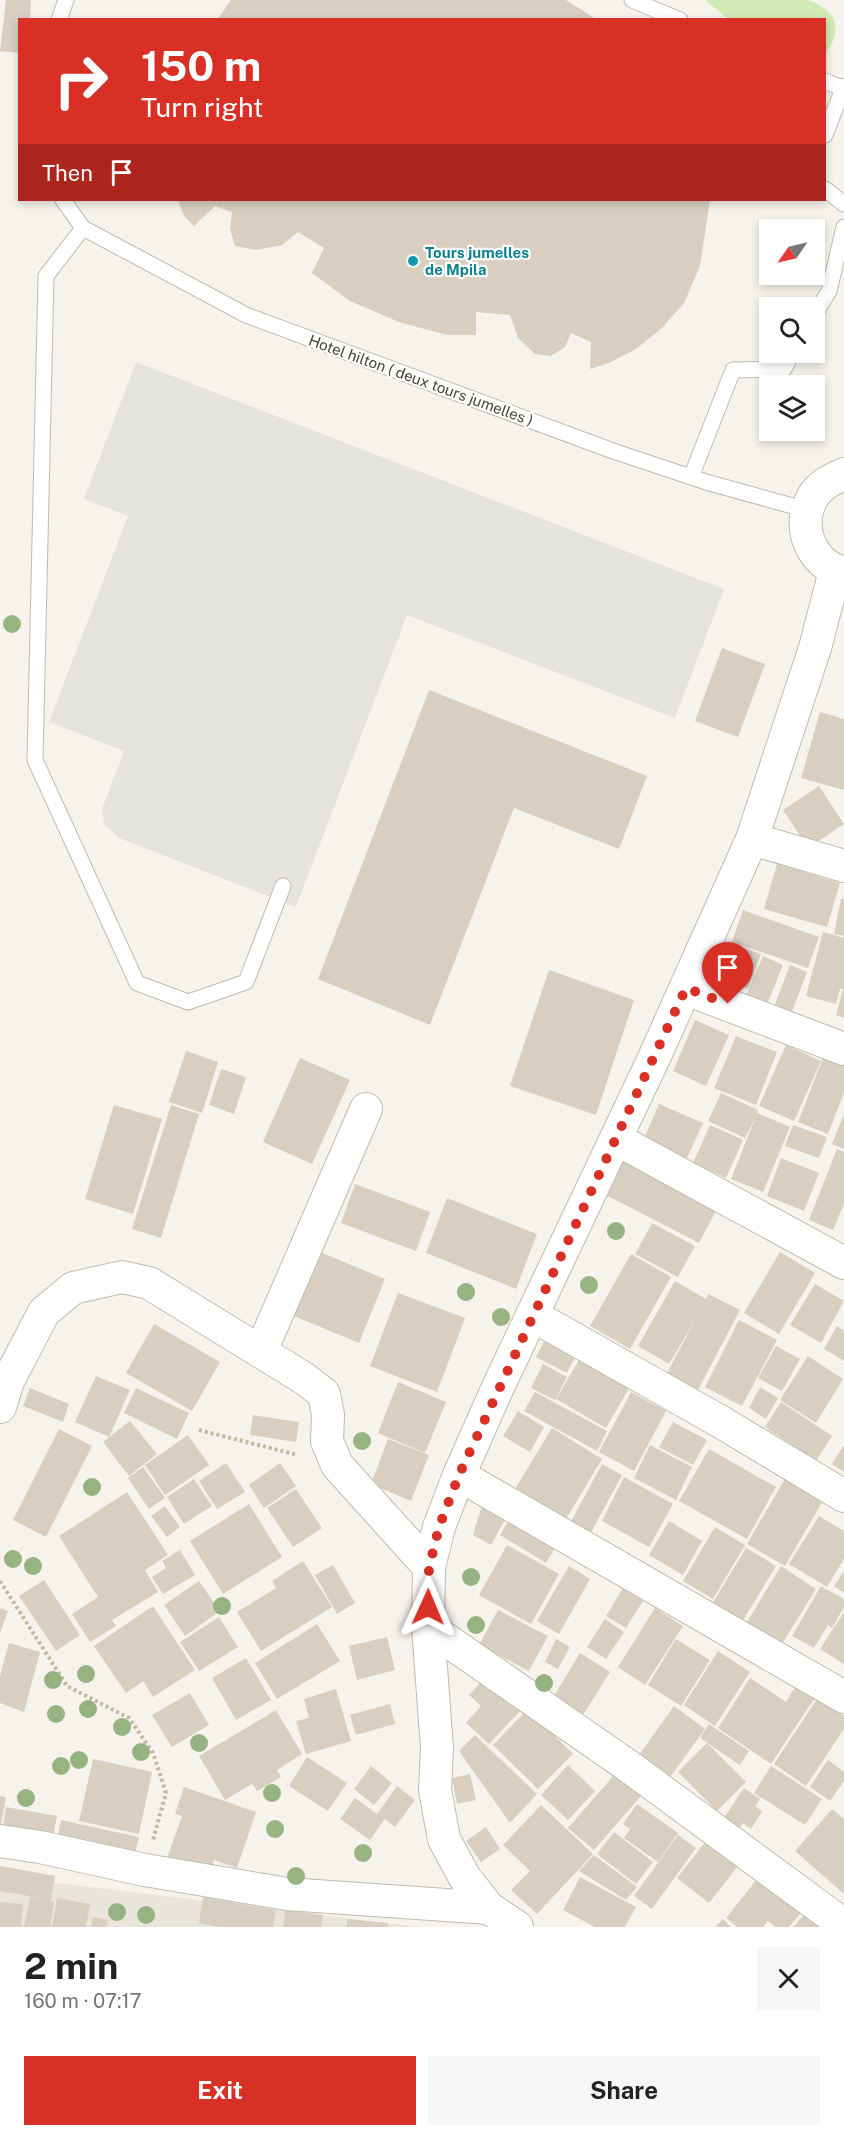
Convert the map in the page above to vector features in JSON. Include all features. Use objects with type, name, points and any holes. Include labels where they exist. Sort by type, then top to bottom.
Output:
[{"type":"street","points":[[518,1927],[489,1908],[465,1878],[444,1839],[435,1790],[437,1748],[428,1627],[429,1568],[439,1527],[459,1475],[686,988],[752,839],[839,572],[820,560],[810,545],[805,528],[807,510],[815,494],[828,481],[844,474]]},
{"type":"street","points":[[752,839],[844,866]]},
{"type":"street","points":[[686,988],[844,1049]]},
{"type":"street","points":[[261,1351],[366,1109]]},
{"type":"street","points":[[616,1139],[844,1263]]},
{"type":"street","points":[[0,1407],[8,1381],[44,1311],[73,1288],[122,1276],[149,1283],[261,1351],[324,1394],[328,1414],[327,1441],[337,1465],[429,1568]]},
{"type":"street","points":[[532,1315],[721,1422],[844,1496]]},
{"type":"street","points":[[459,1475],[844,1697]]},
{"type":"street","points":[[428,1627],[631,1768],[844,1925]]},
{"type":"street","points":[[0,1841],[40,1847],[145,1870],[287,1893],[489,1908]]},
{"type":"lane","points":[[60,18],[66,0]]},
{"type":"lane","points":[[632,0],[675,18]]},
{"type":"lane","points":[[826,81],[844,88],[826,133]]},
{"type":"lane","points":[[826,190],[844,204]]},
{"type":"lane","name":"Hotel hilton ( deux tours jumelles )","points":[[64,201],[83,228],[246,315],[613,452],[807,510]]},
{"type":"lane","points":[[825,298],[829,291],[844,227]]},
{"type":"lane","points":[[83,228],[46,276],[36,760],[137,983],[188,1002],[246,982],[283,886]]},
{"type":"lane","points":[[691,477],[733,370],[784,369],[787,363]]},
{"type":"path","points":[[199,1430],[337,1465]]},
{"type":"path","points":[[0,1581],[67,1686],[129,1718],[153,1753],[166,1793],[145,1870]]},
{"type":"shaded area","points":[[136,362],[724,589],[675,718],[407,615],[296,907],[119,838],[104,824],[102,809],[124,751],[49,722],[128,516],[84,499]]},
{"type":"shaded area","points":[[0,1876],[419,1927],[0,1927]]},
{"type":"green space","points":[[705,0],[808,0],[826,9],[836,29],[826,53],[826,18],[727,18]]},
{"type":"building","points":[[6,0],[31,0],[30,18],[18,18],[18,53],[0,51]]},
{"type":"building","points":[[231,0],[566,0],[593,17],[593,18],[218,18]]},
{"type":"building","points":[[178,201],[710,201],[700,266],[684,303],[662,328],[636,349],[609,363],[590,369],[591,342],[571,333],[565,347],[551,356],[535,354],[518,338],[510,315],[476,312],[476,335],[447,335],[399,322],[350,301],[312,273],[324,248],[298,232],[282,245],[256,250],[235,246],[230,229],[232,212],[215,206],[194,226],[184,216]]},
{"type":"building","points":[[722,648],[765,664],[738,737],[695,721]]},
{"type":"building","points":[[429,690],[647,776],[619,849],[514,808],[430,1025],[318,979]]},
{"type":"building","points":[[820,712],[844,719],[844,790],[801,778]]},
{"type":"building","points":[[819,786],[844,824],[808,848],[783,810]]},
{"type":"building","points":[[777,864],[840,883],[827,927],[764,909]]},
{"type":"building","points":[[841,898],[844,899],[844,936],[834,934]]},
{"type":"building","points":[[743,910],[819,937],[808,968],[732,942]]},
{"type":"building","points":[[823,932],[844,938],[844,1018],[836,1015],[843,989],[840,989],[836,1004],[806,996]]},
{"type":"building","points":[[730,943],[761,954],[748,989],[717,977]]},
{"type":"building","points":[[763,956],[783,965],[766,1007],[745,998]]},
{"type":"building","points":[[790,965],[807,972],[791,1014],[774,1007]]},
{"type":"building","points":[[549,970],[634,1000],[596,1115],[510,1086]]},
{"type":"building","points":[[695,1020],[729,1035],[706,1086],[673,1071]]},
{"type":"building","points":[[736,1036],[777,1052],[756,1105],[714,1088]]},
{"type":"building","points":[[786,1045],[821,1061],[794,1121],[759,1106]]},
{"type":"building","points":[[186,1051],[218,1062],[202,1113],[169,1102]]},
{"type":"building","points":[[824,1055],[844,1062],[844,1093],[828,1134],[798,1122]]},
{"type":"building","points":[[300,1058],[350,1080],[312,1164],[263,1142]]},
{"type":"building","points":[[221,1069],[246,1077],[234,1114],[209,1105]]},
{"type":"building","points":[[721,1093],[758,1110],[757,1113],[790,1127],[763,1192],[731,1179],[756,1116],[745,1138],[708,1121]]},
{"type":"building","points":[[659,1104],[703,1123],[686,1160],[643,1141]]},
{"type":"building","points":[[114,1105],[162,1119],[133,1214],[85,1199]]},
{"type":"building","points":[[171,1105],[199,1114],[161,1238],[132,1229]]},
{"type":"building","points":[[844,1114],[844,1149],[832,1144]]},
{"type":"building","points":[[710,1125],[743,1140],[726,1178],[693,1163]]},
{"type":"building","points":[[793,1125],[827,1137],[819,1158],[785,1146]]},
{"type":"building","points":[[837,1149],[844,1152],[844,1204],[833,1230],[809,1220]]},
{"type":"building","points":[[626,1155],[720,1203],[699,1243],[606,1195]]},
{"type":"building","points":[[781,1158],[819,1173],[804,1211],[767,1196]]},
{"type":"building","points":[[355,1184],[430,1212],[416,1251],[341,1223]]},
{"type":"building","points":[[447,1198],[537,1234],[516,1289],[426,1253]]},
{"type":"building","points":[[652,1223],[695,1246],[678,1277],[635,1254]]},
{"type":"building","points":[[320,1252],[385,1279],[359,1343],[294,1316]]},
{"type":"building","points":[[780,1252],[815,1273],[779,1334],[744,1313]]},
{"type":"building","points":[[631,1254],[671,1277],[630,1349],[590,1326]]},
{"type":"building","points":[[675,1281],[706,1299],[708,1294],[740,1310],[697,1392],[666,1375],[695,1320],[669,1364],[638,1346]]},
{"type":"building","points":[[815,1284],[844,1301],[821,1343],[790,1325]]},
{"type":"building","points":[[398,1293],[465,1318],[437,1392],[370,1366]]},
{"type":"building","points":[[739,1320],[777,1340],[742,1406],[705,1387]]},
{"type":"building","points":[[154,1324],[220,1362],[192,1411],[126,1373]]},
{"type":"building","points":[[837,1326],[844,1331],[844,1361],[824,1349]]},
{"type":"building","points":[[548,1334],[579,1350],[567,1373],[536,1357]]},
{"type":"building","points":[[776,1346],[800,1359],[782,1391],[758,1378]]},
{"type":"building","points":[[582,1355],[631,1385],[606,1428],[556,1399]]},
{"type":"building","points":[[808,1356],[843,1379],[816,1423],[780,1400]]},
{"type":"building","points":[[543,1364],[567,1377],[555,1400],[531,1388]]},
{"type":"building","points":[[96,1376],[130,1390],[109,1437],[75,1422]]},
{"type":"building","points":[[398,1382],[446,1402],[425,1453],[378,1433]]},
{"type":"building","points":[[760,1387],[778,1398],[766,1419],[749,1408]]},
{"type":"building","points":[[30,1388],[69,1404],[63,1422],[23,1406]]},
{"type":"building","points":[[136,1388],[189,1413],[177,1439],[124,1413]]},
{"type":"building","points":[[535,1392],[607,1431],[597,1451],[524,1411]]},
{"type":"building","points":[[631,1392],[666,1411],[634,1471],[599,1452]]},
{"type":"building","points":[[781,1402],[832,1436],[816,1461],[765,1427]]},
{"type":"building","points":[[518,1411],[544,1427],[530,1452],[503,1436]]},
{"type":"building","points":[[253,1415],[299,1422],[296,1442],[250,1435]]},
{"type":"building","points":[[130,1421],[157,1454],[129,1476],[103,1442]]},
{"type":"building","points":[[673,1422],[707,1440],[693,1465],[659,1447]]},
{"type":"building","points":[[552,1428],[602,1459],[565,1521],[514,1491]]},
{"type":"building","points":[[59,1429],[92,1446],[46,1537],[13,1520]]},
{"type":"building","points":[[188,1435],[209,1465],[165,1495],[145,1465]]},
{"type":"building","points":[[388,1439],[429,1455],[411,1501],[371,1484]]},
{"type":"building","points":[[650,1445],[692,1467],[676,1500],[634,1478]]},
{"type":"building","points":[[844,1445],[844,1472],[832,1464]]},
{"type":"building","points":[[709,1449],[776,1487],[747,1539],[679,1501]]},
{"type":"building","points":[[226,1463],[245,1492],[217,1509],[199,1481]]},
{"type":"building","points":[[280,1463],[296,1486],[264,1508],[249,1485]]},
{"type":"building","points":[[602,1464],[622,1475],[589,1536],[569,1525]]},
{"type":"building","points":[[143,1467],[165,1498],[149,1509],[128,1478]]},
{"type":"building","points":[[624,1477],[673,1504],[649,1547],[602,1521]]},
{"type":"building","points":[[786,1477],[824,1499],[785,1566],[747,1544]]},
{"type":"building","points":[[194,1479],[212,1506],[184,1524],[167,1497]]},
{"type":"building","points":[[296,1489],[322,1528],[293,1547],[267,1508]]},
{"type":"building","points":[[127,1492],[168,1555],[145,1570],[158,1592],[112,1620],[116,1626],[90,1642],[72,1614],[98,1597],[59,1536]]},
{"type":"building","points":[[483,1502],[507,1516],[491,1545],[473,1535]]},
{"type":"building","points":[[249,1504],[282,1557],[223,1594],[190,1541]]},
{"type":"building","points":[[165,1506],[180,1527],[167,1537],[151,1516]]},
{"type":"building","points":[[819,1516],[844,1531],[844,1559],[827,1587],[789,1564]]},
{"type":"building","points":[[510,1518],[556,1546],[546,1563],[500,1535]]},
{"type":"building","points":[[669,1521],[702,1541],[683,1575],[649,1555]]},
{"type":"building","points":[[715,1527],[745,1545],[713,1599],[683,1581]]},
{"type":"building","points":[[507,1545],[559,1574],[531,1624],[479,1595]]},
{"type":"building","points":[[746,1548],[776,1566],[742,1622],[712,1604]]},
{"type":"building","points":[[180,1550],[195,1575],[163,1594],[152,1577],[166,1568],[162,1561]]},
{"type":"building","points":[[303,1561],[332,1607],[261,1651],[237,1612],[276,1588],[272,1581]]},
{"type":"building","points":[[333,1565],[355,1603],[337,1614],[315,1575]]},
{"type":"building","points":[[569,1566],[590,1579],[559,1634],[537,1621]]},
{"type":"building","points":[[781,1566],[816,1589],[782,1644],[747,1622]]},
{"type":"building","points":[[844,1571],[844,1593],[834,1586]]},
{"type":"building","points":[[44,1580],[80,1635],[56,1651],[19,1596]]},
{"type":"building","points":[[199,1581],[220,1611],[185,1636],[164,1605]]},
{"type":"building","points":[[821,1586],[844,1599],[844,1607],[832,1628],[828,1625],[814,1648],[792,1636]]},
{"type":"building","points":[[623,1588],[643,1601],[626,1628],[606,1616]]},
{"type":"building","points":[[153,1606],[195,1670],[153,1697],[143,1681],[126,1693],[94,1646]]},
{"type":"building","points":[[0,1608],[8,1611],[0,1633]]},
{"type":"building","points":[[655,1608],[683,1626],[645,1685],[618,1667]]},
{"type":"building","points":[[498,1610],[548,1636],[529,1671],[479,1645]]},
{"type":"building","points":[[844,1612],[844,1664],[820,1649]]},
{"type":"building","points":[[219,1617],[238,1647],[199,1671],[180,1642]]},
{"type":"building","points":[[605,1619],[624,1632],[606,1659],[587,1647]]},
{"type":"building","points":[[317,1624],[340,1661],[277,1699],[255,1663]]},
{"type":"building","points":[[387,1637],[395,1670],[357,1680],[349,1646]]},
{"type":"building","points":[[556,1639],[570,1647],[558,1669],[545,1662]]},
{"type":"building","points":[[676,1639],[710,1660],[681,1706],[648,1685]]},
{"type":"building","points":[[9,1643],[40,1652],[24,1712],[0,1703],[0,1676]]},
{"type":"building","points":[[718,1651],[750,1672],[715,1726],[684,1705]]},
{"type":"building","points":[[580,1653],[610,1672],[581,1718],[552,1699]]},
{"type":"building","points":[[246,1658],[271,1700],[236,1720],[212,1678]]},
{"type":"building","points":[[488,1674],[524,1707],[489,1744],[466,1723],[481,1706],[469,1695]]},
{"type":"building","points":[[750,1678],[786,1702],[797,1684],[816,1696],[771,1764],[718,1728]]},
{"type":"building","points":[[336,1689],[351,1741],[306,1754],[296,1721],[309,1718],[304,1699]]},
{"type":"building","points":[[190,1693],[209,1725],[172,1747],[152,1715]]},
{"type":"building","points":[[817,1699],[844,1716],[844,1729],[806,1786],[774,1764]]},
{"type":"building","points":[[390,1704],[395,1724],[356,1735],[350,1715]]},
{"type":"building","points":[[674,1706],[705,1729],[665,1784],[634,1762]]},
{"type":"building","points":[[528,1709],[573,1754],[538,1789],[493,1745]]},
{"type":"building","points":[[276,1710],[302,1754],[277,1770],[281,1777],[257,1791],[252,1784],[225,1800],[199,1756]]},
{"type":"building","points":[[709,1724],[749,1751],[740,1765],[700,1738]]},
{"type":"building","points":[[475,1735],[537,1794],[510,1823],[459,1751]]},
{"type":"building","points":[[707,1743],[746,1782],[717,1811],[678,1772]]},
{"type":"building","points":[[307,1757],[347,1783],[328,1811],[289,1786]]},
{"type":"building","points":[[93,1759],[152,1772],[139,1834],[79,1821]]},
{"type":"building","points":[[828,1760],[844,1772],[844,1781],[830,1801],[810,1787]]},
{"type":"building","points":[[568,1765],[595,1791],[568,1820],[541,1795]]},
{"type":"building","points":[[371,1766],[392,1783],[374,1805],[354,1789]]},
{"type":"building","points":[[771,1766],[822,1799],[805,1825],[754,1793]]},
{"type":"building","points":[[470,1774],[476,1800],[457,1804],[452,1778]]},
{"type":"building","points":[[615,1774],[641,1796],[594,1850],[568,1828]]},
{"type":"building","points":[[397,1786],[415,1800],[395,1827],[385,1819],[370,1840],[340,1819],[355,1798],[377,1814]]},
{"type":"building","points":[[184,1787],[256,1812],[237,1868],[214,1860],[209,1873],[167,1858],[182,1816],[175,1814]]},
{"type":"building","points":[[744,1788],[760,1799],[755,1806],[762,1812],[751,1829],[743,1823],[732,1839],[717,1828]]},
{"type":"building","points":[[0,1796],[6,1797],[1,1825],[0,1825]]},
{"type":"building","points":[[637,1804],[678,1833],[658,1862],[624,1838],[630,1829],[623,1824]]},
{"type":"building","points":[[541,1805],[593,1854],[537,1914],[511,1890],[530,1871],[503,1845]]},
{"type":"building","points":[[6,1807],[57,1816],[52,1841],[2,1832]]},
{"type":"building","points":[[832,1809],[844,1819],[844,1894],[795,1851]]},
{"type":"building","points":[[61,1820],[139,1837],[134,1857],[57,1841]]},
{"type":"building","points":[[486,1827],[500,1849],[481,1862],[466,1841]]},
{"type":"building","points":[[614,1832],[653,1862],[636,1884],[597,1854]]},
{"type":"building","points":[[678,1835],[696,1848],[652,1909],[634,1896]]},
{"type":"building","points":[[706,1841],[738,1866],[709,1903],[677,1878]]},
{"type":"building","points":[[594,1855],[637,1887],[626,1900],[579,1871]]},
{"type":"building","points":[[0,1866],[55,1876],[50,1927],[24,1927],[30,1897],[46,1899],[0,1891]]},
{"type":"building","points":[[762,1873],[805,1908],[789,1927],[775,1927],[768,1921],[763,1927],[737,1927],[726,1918]]},
{"type":"building","points":[[580,1877],[636,1907],[625,1927],[595,1927],[563,1910]]},
{"type":"building","points":[[203,1897],[276,1910],[273,1927],[221,1927],[199,1923]]},
{"type":"building","points":[[57,1898],[90,1904],[86,1927],[52,1927]]},
{"type":"building","points":[[0,1902],[23,1904],[21,1927],[0,1927]]},
{"type":"building","points":[[811,1907],[827,1927],[793,1927]]},
{"type":"building","points":[[285,1910],[323,1915],[321,1927],[283,1927]]},
{"type":"building","points":[[93,1917],[108,1920],[106,1927],[91,1927]]},
{"type":"building","points":[[347,1919],[388,1923],[388,1927],[347,1927]]},
{"type":"building","points":[[723,1919],[731,1927],[715,1927]]},
{"type":"place","name":"Tours jumelles de Mpila","points":[[413,261]]},
{"type":"route","points":[[428,1607],[429,1568],[439,1527],[459,1475],[686,988],[728,1004]]}]
